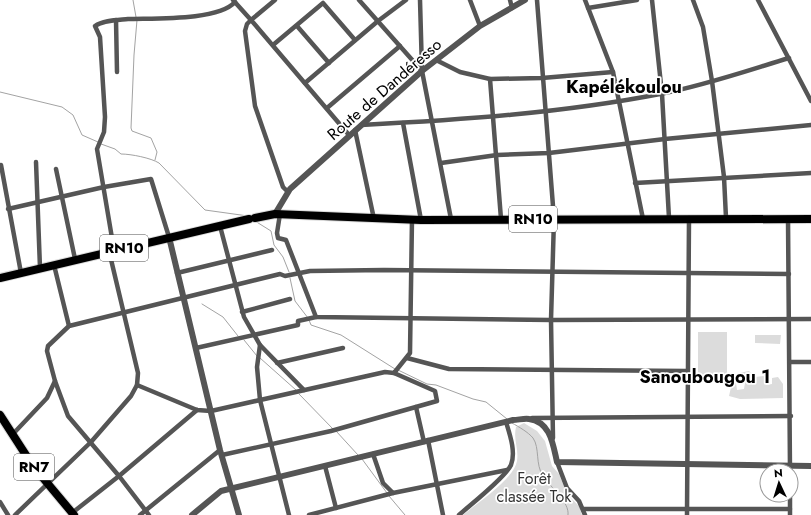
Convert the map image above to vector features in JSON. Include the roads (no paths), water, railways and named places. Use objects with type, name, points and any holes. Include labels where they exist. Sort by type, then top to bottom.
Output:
[{"type":"highway","name":"RN10","points":[[0,278],[169,237],[277,214],[421,220],[669,218],[811,219]]},
{"type":"highway","name":"RN7","points":[[0,415],[12,435],[48,485],[72,514]]},
{"type":"street","points":[[275,0],[247,24],[245,31],[255,106],[283,187],[288,192]]},
{"type":"street","points":[[359,0],[422,71]]},
{"type":"street","points":[[305,83],[378,21],[406,0]]},
{"type":"street","points":[[420,0],[422,71],[433,120],[451,219]]},
{"type":"street","points":[[470,0],[480,26]]},
{"type":"street","points":[[510,0],[512,8]]},
{"type":"street","name":"Route de Dandéresso","points":[[277,214],[288,192],[422,71],[480,26],[525,0]]},
{"type":"street","points":[[537,0],[554,219],[551,320],[553,438],[557,462],[566,488],[584,508],[585,515]]},
{"type":"street","points":[[585,0],[613,72],[626,144],[643,219]]},
{"type":"street","points":[[588,8],[637,0]]},
{"type":"street","points":[[652,0],[662,94],[669,218]]},
{"type":"street","points":[[693,0],[703,27],[712,81],[724,177],[726,218]]},
{"type":"street","points":[[758,0],[811,101]]},
{"type":"street","points":[[15,515],[48,485],[91,442],[131,396],[137,385],[138,373],[112,251],[98,149],[99,142],[104,132],[106,117],[100,37],[95,26],[116,20],[202,16],[231,6],[234,1],[350,135]]},
{"type":"street","points":[[273,45],[297,26],[322,2],[355,40]]},
{"type":"street","points":[[116,20],[117,72]]},
{"type":"street","points":[[297,26],[329,63]]},
{"type":"street","points":[[327,108],[400,46]]},
{"type":"street","points":[[361,125],[494,116],[618,101],[662,94],[712,81],[788,58]]},
{"type":"street","points":[[436,60],[460,72],[490,79],[542,78],[613,72]]},
{"type":"street","points":[[490,79],[501,219]]},
{"type":"street","points":[[403,123],[421,220]]},
{"type":"street","points":[[441,163],[497,155],[549,153],[665,139],[811,125]]},
{"type":"street","points":[[355,130],[374,219]]},
{"type":"street","points":[[36,162],[40,268]]},
{"type":"street","points":[[0,165],[21,273]]},
{"type":"street","points":[[56,169],[75,259]]},
{"type":"street","points":[[635,183],[811,173]]},
{"type":"street","points":[[8,209],[104,187],[151,179],[169,237],[221,452],[239,515]]},
{"type":"street","points":[[277,214],[276,233],[278,238],[286,240],[295,274],[316,317]]},
{"type":"street","points":[[687,515],[689,218]]},
{"type":"street","points":[[788,218],[791,416],[790,463]]},
{"type":"street","points":[[396,371],[410,353],[412,219]]},
{"type":"street","points":[[220,226],[242,312],[253,336],[304,390]]},
{"type":"street","points":[[177,273],[272,250]]},
{"type":"street","points":[[54,265],[69,326]]},
{"type":"street","points":[[149,515],[120,476],[68,416],[55,381],[47,351],[48,346],[69,326],[280,274],[285,276],[310,271],[411,270],[552,273],[789,274]]},
{"type":"street","points":[[242,312],[290,299]]},
{"type":"street","points":[[196,348],[298,325],[298,321],[316,317],[411,320],[811,319]]},
{"type":"street","points":[[260,345],[257,367],[260,400],[289,515]]},
{"type":"street","points":[[277,363],[343,348]]},
{"type":"street","points":[[407,358],[449,369],[687,371]]},
{"type":"street","points":[[790,362],[811,362]]},
{"type":"street","points":[[137,385],[197,410],[211,411],[396,371],[436,391],[437,402],[272,445],[221,452],[140,515]]},
{"type":"street","points":[[12,435],[47,398],[55,381]]},
{"type":"street","points":[[416,407],[426,441],[443,515]]},
{"type":"street","points":[[72,514],[120,476],[197,410]]},
{"type":"street","points":[[192,515],[221,491],[231,488],[509,422],[552,417],[791,416]]},
{"type":"street","points":[[529,419],[540,424],[553,438]]},
{"type":"street","points":[[459,515],[498,480],[511,465],[512,445],[509,422]]},
{"type":"street","points":[[373,454],[383,483],[394,493]]},
{"type":"street","points":[[557,462],[687,464],[759,467]]},
{"type":"street","points":[[325,466],[336,508]]},
{"type":"street","points":[[799,468],[811,466]]},
{"type":"street","points":[[309,515],[394,493],[507,470]]},
{"type":"street","points":[[0,502],[8,515]]},
{"type":"street","points":[[790,503],[790,515]]},
{"type":"street","points":[[584,508],[790,509]]},
{"type":"street","points":[[733,509],[733,515]]},
{"type":"waterway","points":[[133,0],[136,17]]},
{"type":"waterway","points":[[137,20],[131,128],[132,131],[151,138],[157,152],[155,160]]},
{"type":"waterway","points":[[0,92],[62,107],[73,115],[82,135],[98,142]]},
{"type":"waterway","points":[[101,144],[115,149],[121,154],[151,159],[159,163],[205,210],[248,216]]},
{"type":"waterway","points":[[255,221],[271,231],[274,245],[283,257],[289,272]]},
{"type":"waterway","points":[[290,278],[295,301],[308,318]]},
{"type":"waterway","points":[[202,304],[223,317],[238,336]]},
{"type":"waterway","points":[[309,320],[311,325],[341,335],[395,369]]},
{"type":"waterway","points":[[244,340],[257,356]]},
{"type":"waterway","points":[[260,358],[296,390]]},
{"type":"waterway","points":[[398,370],[427,384],[436,385],[473,399],[486,402],[507,419]]},
{"type":"waterway","points":[[299,394],[333,429]]},
{"type":"waterway","points":[[512,423],[533,438],[536,446],[539,466],[543,476],[563,500],[568,510],[568,515]]},
{"type":"waterway","points":[[336,431],[358,455]]},
{"type":"waterway","points":[[362,459],[387,493]]},
{"type":"waterway","points":[[389,496],[405,515]]},
{"type":"district","name":"Kapélékoulou","points":[[624,87]]},
{"type":"district","name":"Sanoubougou 1","points":[[705,377]]},
{"type":"park label","name":"Forêt classée Tok","points":[[534,487]]}]
